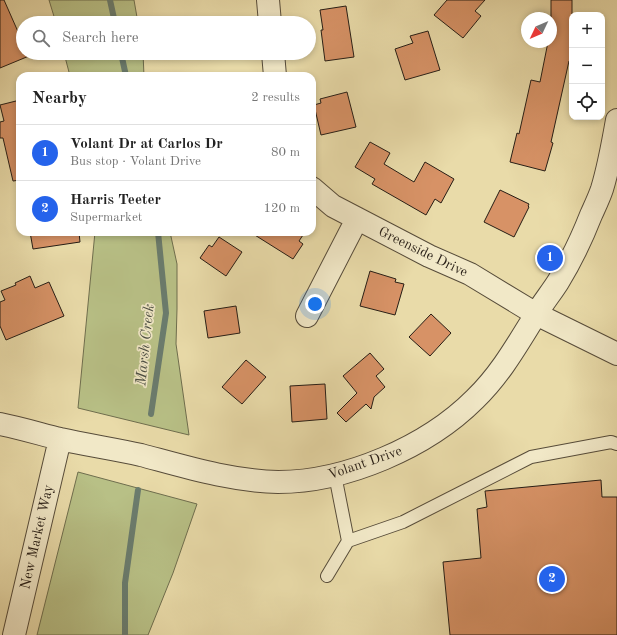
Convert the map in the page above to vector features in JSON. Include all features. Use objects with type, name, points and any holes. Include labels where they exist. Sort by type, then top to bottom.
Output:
[{"type":"street","points":[[268,0],[269,16]]},
{"type":"street","points":[[273,60],[274,72]]},
{"type":"street","name":"Volant Drive","points":[[0,424],[208,472],[242,479],[278,482],[301,481],[334,475],[382,460],[409,448],[453,418],[475,400],[518,346],[536,314],[559,281],[581,239],[602,189],[617,120]]},
{"type":"street","name":"Greenside Drive","points":[[316,191],[333,206],[357,220],[429,256],[470,274],[536,314],[617,354]]},
{"type":"street","points":[[307,316],[357,220]]},
{"type":"street","name":"New Market Way","points":[[14,635],[60,438]]},
{"type":"lane","points":[[327,576],[348,541],[404,522],[531,457],[612,442],[617,444]]},
{"type":"lane","points":[[334,475],[348,541]]},
{"type":"green space","points":[[49,0],[134,0],[137,16],[54,16]]},
{"type":"green space","points":[[66,60],[143,60],[144,72],[69,72]]},
{"type":"green space","points":[[95,236],[171,236],[177,264],[176,344],[189,435],[78,408]]},
{"type":"green space","points":[[78,472],[197,504],[173,573],[148,635],[37,635]]},
{"type":"building","points":[[0,0],[4,0],[16,27],[16,60],[19,60],[0,68]]},
{"type":"building","points":[[447,0],[485,0],[475,11],[481,16],[463,38],[434,15]]},
{"type":"building","points":[[551,0],[572,0],[572,12],[569,12],[569,61],[551,142],[553,143],[545,171],[510,162],[517,133],[519,134],[531,80],[540,82],[547,48],[557,48],[557,12],[551,12]]},
{"type":"building","points":[[346,6],[354,57],[325,61],[320,10]]},
{"type":"building","points":[[428,31],[440,70],[405,80],[395,49],[413,43],[410,36]]},
{"type":"building","points":[[347,92],[356,127],[321,135],[316,114],[316,104],[321,103],[320,99]]},
{"type":"building","points":[[16,101],[16,181],[13,181],[3,138],[0,138],[0,122],[4,121],[0,105]]},
{"type":"building","points":[[370,142],[390,153],[384,164],[414,182],[425,162],[454,179],[441,203],[435,199],[426,215],[372,184],[375,179],[355,167]]},
{"type":"building","points":[[500,190],[529,204],[529,207],[514,237],[484,222]]},
{"type":"building","points":[[31,236],[79,236],[80,242],[33,249]]},
{"type":"building","points":[[256,236],[302,236],[299,241],[303,244],[293,259]]},
{"type":"building","points":[[219,237],[242,252],[226,276],[200,258],[209,245],[212,247]]},
{"type":"building","points":[[370,271],[396,279],[395,282],[404,284],[395,315],[360,306]]},
{"type":"building","points":[[30,276],[35,288],[49,282],[64,316],[6,340],[0,326],[0,302],[5,300],[1,291],[16,285],[15,283]]},
{"type":"building","points":[[236,306],[240,333],[208,338],[204,311]]},
{"type":"building","points":[[431,314],[451,333],[430,356],[409,337]]},
{"type":"building","points":[[370,353],[384,369],[376,376],[385,387],[374,397],[371,409],[366,404],[346,422],[337,413],[357,393],[343,376]]},
{"type":"building","points":[[246,360],[266,377],[242,404],[222,387]]},
{"type":"building","points":[[325,384],[327,419],[292,422],[290,386]]},
{"type":"building","points":[[601,480],[602,497],[617,497],[617,635],[450,635],[443,562],[481,558],[477,509],[487,507],[485,491]]},
{"type":"waterway","name":"Marsh Creek","points":[[110,0],[113,16]]},
{"type":"waterway","name":"Marsh Creek","points":[[123,60],[125,72]]},
{"type":"waterway","name":"Marsh Creek","points":[[151,414],[166,313],[158,236]]},
{"type":"waterway","name":"Marsh Creek","points":[[125,635],[125,583],[138,490]]},
{"type":"place","name":"Volant Dr at Carlos Dr","points":[[550,258]]},
{"type":"place","name":"Harris Teeter","points":[[552,579]]}]
